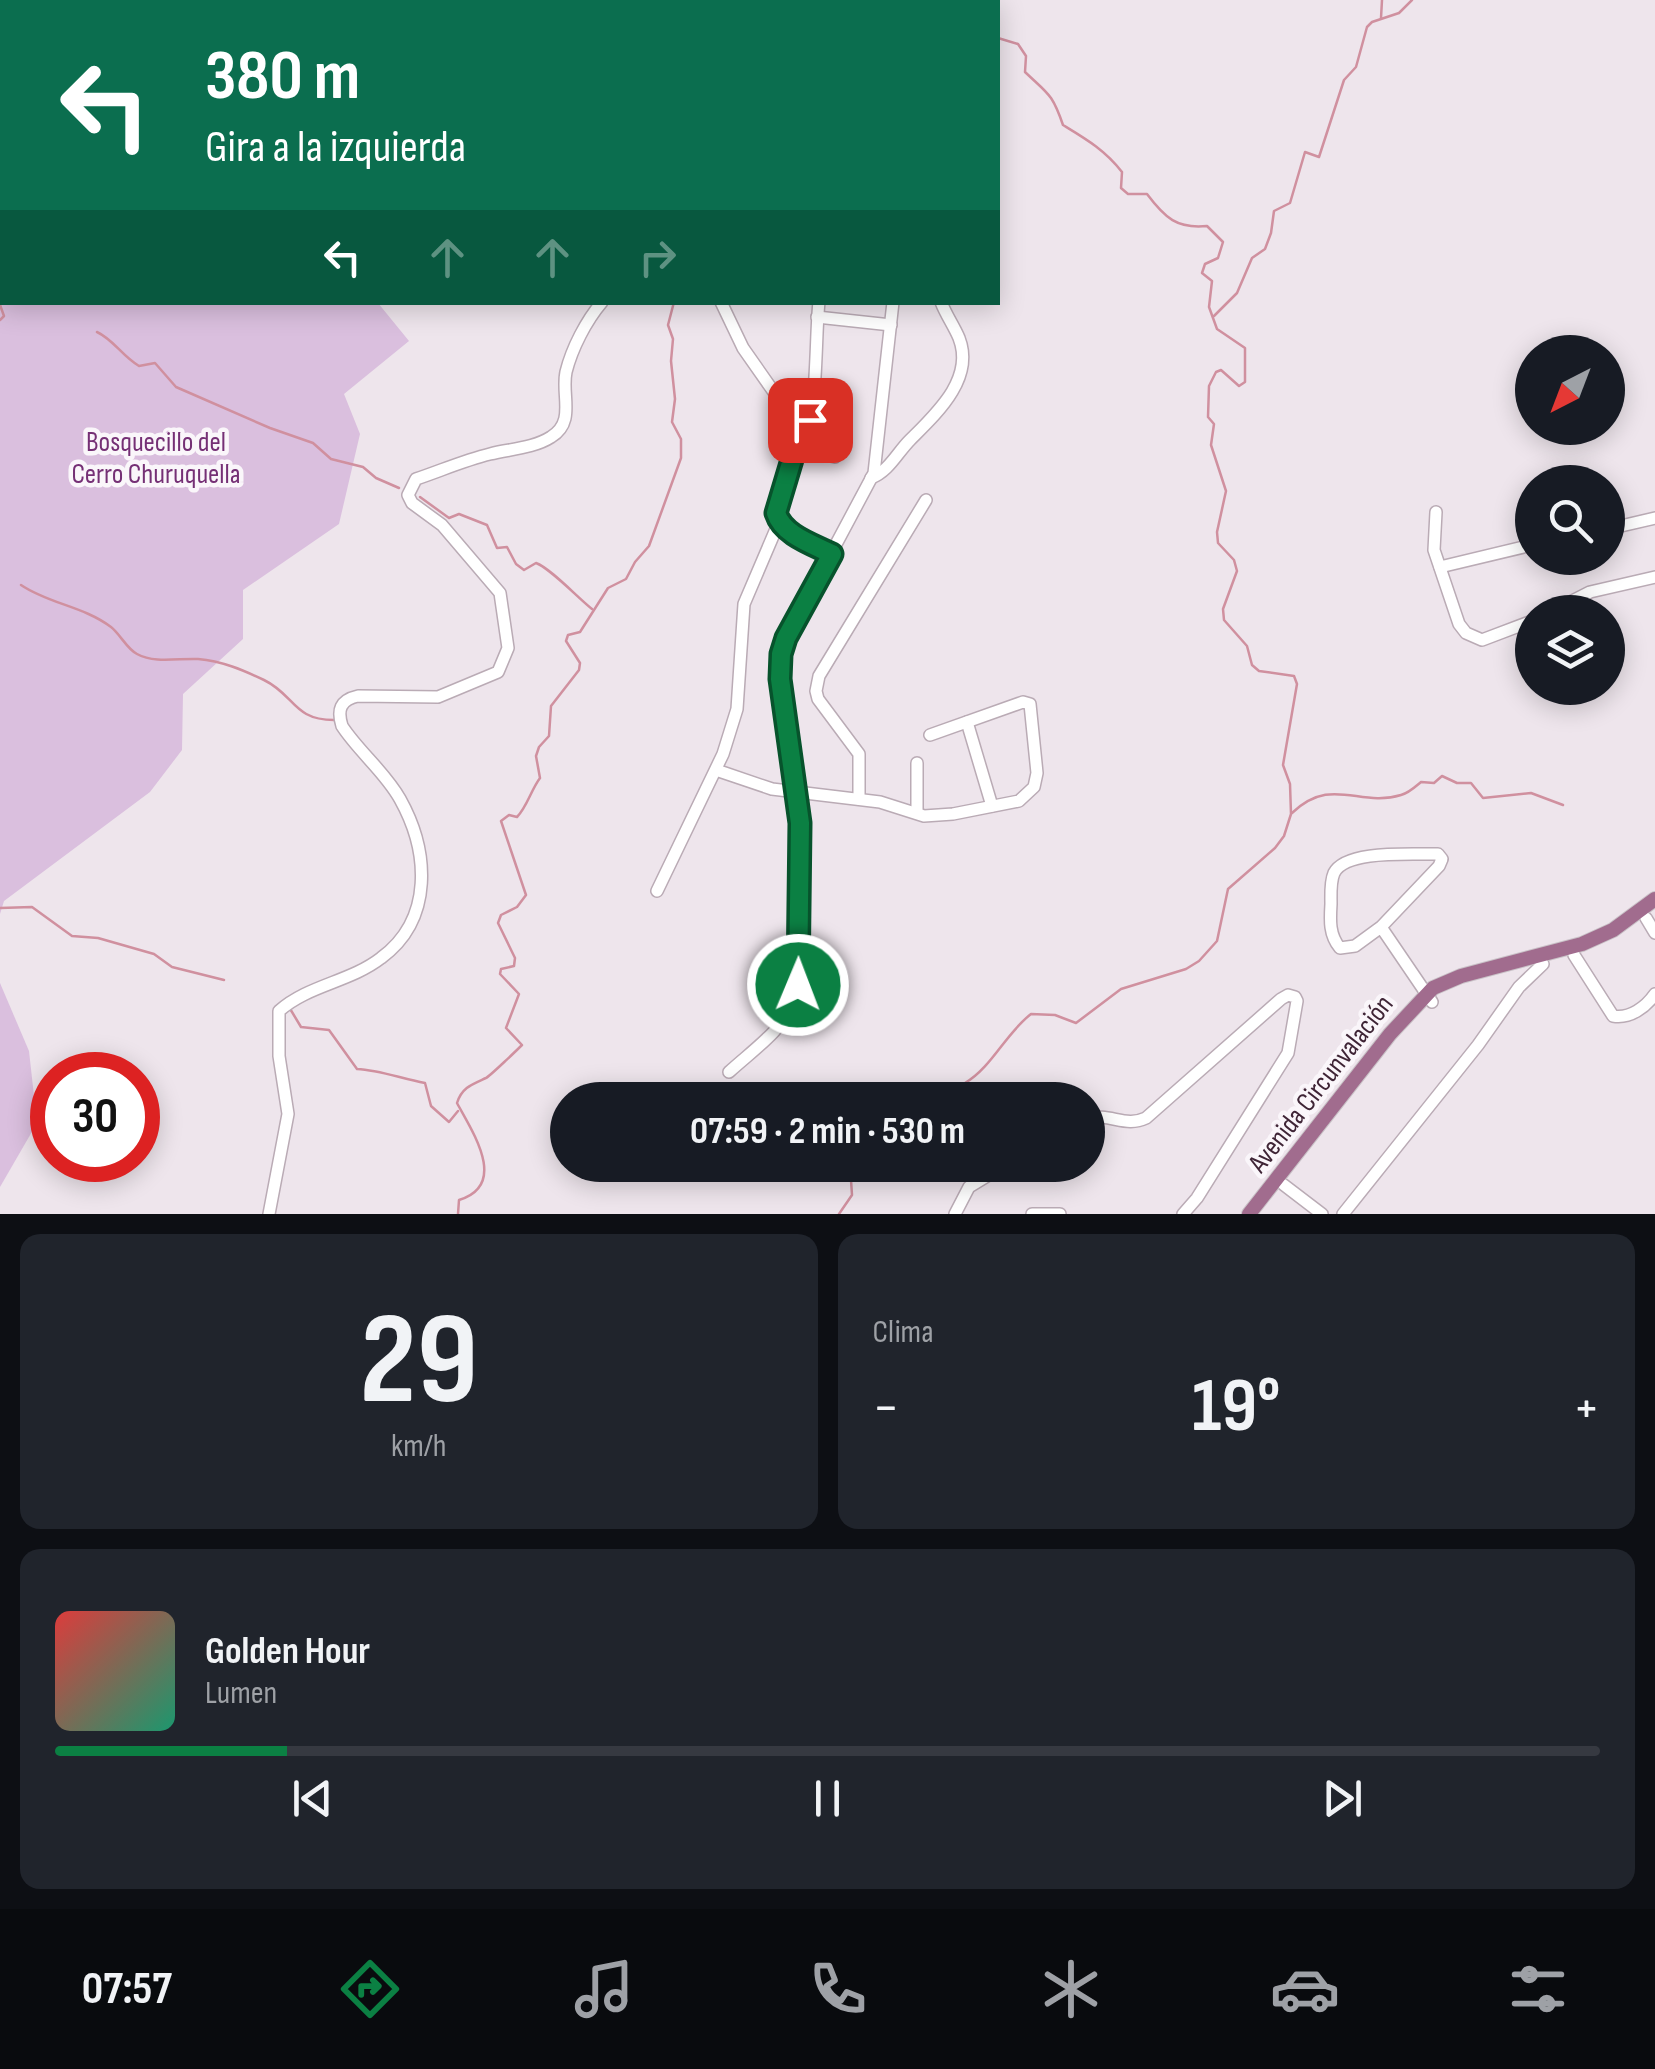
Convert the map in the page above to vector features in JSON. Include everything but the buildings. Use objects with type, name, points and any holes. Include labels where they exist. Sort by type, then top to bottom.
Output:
[{"type":"main road","name":"Avenida Circunvalación","points":[[1250,1214],[1390,1034],[1429,998],[1462,976],[1582,944],[1613,930],[1655,899]]},
{"type":"main road","name":"Avenida Circunvalación","points":[[1261,1214],[1429,998],[1602,946],[1650,914]]},
{"type":"street","points":[[268,1214],[288,1114],[279,1056],[280,1011],[294,998],[347,978],[382,958],[400,941],[418,910],[424,869],[400,798],[342,726],[338,714],[341,704],[358,696],[446,695],[498,672],[508,648],[500,592],[442,525],[412,503],[409,486],[416,479],[487,454],[552,437],[561,428],[567,409],[567,368],[589,318],[600,305]]},
{"type":"street","points":[[722,305],[743,348],[797,426],[799,451]]},
{"type":"street","points":[[819,305],[813,395],[799,451],[776,513],[779,522],[832,554]]},
{"type":"street","points":[[729,1072],[774,1032],[795,1000],[800,823],[780,679],[781,654],[872,478],[878,459],[893,305]]},
{"type":"street","points":[[872,478],[888,467],[948,402],[954,390],[962,352],[942,305]]},
{"type":"street","points":[[817,317],[891,325]]},
{"type":"street","points":[[799,451],[835,458]]},
{"type":"street","points":[[858,798],[860,754],[818,700],[819,676],[926,500]]},
{"type":"street","points":[[1436,512],[1434,550],[1459,624],[1466,633],[1482,640],[1515,627]]},
{"type":"street","points":[[1625,524],[1655,518]]},
{"type":"street","points":[[657,891],[716,770],[738,709],[744,604],[779,522]]},
{"type":"street","points":[[1440,567],[1515,550]]},
{"type":"street","points":[[1584,595],[1655,577]]},
{"type":"street","points":[[716,770],[772,788],[858,798],[917,813],[953,814],[1019,801],[1034,787],[1037,773],[1033,708],[1023,702],[930,735]]},
{"type":"street","points":[[967,722],[992,806]]},
{"type":"street","points":[[917,763],[917,813]]},
{"type":"street","points":[[1438,854],[1442,859],[1440,866],[1381,927],[1356,946],[1340,948],[1334,941],[1330,924],[1335,870],[1343,862],[1358,857],[1438,854]]},
{"type":"street","points":[[1650,914],[1655,933]]},
{"type":"street","points":[[1381,927],[1429,998]]},
{"type":"street","points":[[1574,956],[1613,1016],[1632,1014],[1655,994]]},
{"type":"street","points":[[1344,1214],[1478,1046],[1519,987],[1543,964]]},
{"type":"street","points":[[1105,1117],[1128,1124],[1146,1118],[1281,999],[1295,997],[1298,1001],[1288,1053],[1183,1214]]},
{"type":"street","points":[[955,1214],[969,1187],[977,1182]]},
{"type":"street","points":[[1284,1184],[1322,1214]]},
{"type":"street","points":[[1040,1213],[1060,1214]]},
{"type":"green space","name":"Bosquecillo del Cerro Churuquella","points":[[0,305],[380,305],[409,341],[344,394],[360,434],[339,524],[243,590],[243,639],[183,694],[182,750],[150,792],[4,901],[0,914]]},
{"type":"green space","points":[[0,983],[29,1051],[30,1135],[0,1187]]},
{"type":"waterway","points":[[1381,18],[1382,0]]},
{"type":"waterway","points":[[1214,316],[1237,293],[1252,258],[1265,249],[1274,211],[1290,203],[1305,152],[1319,157],[1344,80],[1356,67],[1367,27],[1399,13],[1412,0]]},
{"type":"waterway","points":[[966,1082],[1031,1014],[1055,1015],[1076,1023],[1121,989],[1186,969],[1217,941],[1228,889],[1275,848],[1284,836],[1291,814],[1290,784],[1283,765],[1297,684],[1294,676],[1259,671],[1252,665],[1247,646],[1224,620],[1223,609],[1237,571],[1234,560],[1218,543],[1226,491],[1211,445],[1214,424],[1208,417],[1209,386],[1221,370],[1239,386],[1245,382],[1245,348],[1217,329],[1209,307],[1212,281],[1202,273],[1205,264],[1218,258],[1223,242],[1207,226],[1188,226],[1172,220],[1147,194],[1128,194],[1121,188],[1122,172],[1102,151],[1063,125],[1056,106],[1025,72],[1026,56],[1018,44],[1000,39]]},
{"type":"waterway","points":[[0,305],[4,316],[0,320]]},
{"type":"waterway","points":[[458,1214],[459,1200],[474,1193],[484,1170],[477,1142],[457,1103],[465,1090],[489,1076],[522,1045],[506,1028],[519,994],[500,974],[501,969],[514,966],[515,958],[498,923],[501,915],[517,907],[526,895],[501,821],[509,815],[517,817],[540,778],[536,756],[549,736],[551,706],[579,670],[580,663],[566,641],[568,635],[580,632],[608,588],[626,579],[649,546],[681,458],[681,439],[672,422],[673,339],[668,325],[673,305]]},
{"type":"waterway","points":[[97,332],[139,366],[155,363],[176,387],[313,443],[331,459],[363,467],[399,488]]},
{"type":"waterway","points":[[420,497],[449,518],[459,514],[487,525],[497,548],[507,547],[516,564],[524,570],[536,563],[542,566],[592,609]]},
{"type":"waterway","points":[[21,585],[100,620],[133,652],[144,657],[198,659],[232,666],[274,686],[310,716],[334,720]]},
{"type":"waterway","points":[[1292,813],[1320,796],[1386,798],[1407,793],[1421,782],[1434,783],[1442,776],[1457,783],[1471,783],[1483,798],[1531,793],[1563,805]]},
{"type":"waterway","points":[[0,908],[32,907],[72,936],[98,938],[154,954],[172,967],[224,980]]},
{"type":"waterway","points":[[289,1007],[301,1027],[329,1030],[357,1069],[425,1083],[431,1106],[449,1122],[458,1111]]},
{"type":"waterway","points":[[839,1214],[852,1195],[851,1182]]},
{"type":"route","points":[[798,985],[800,823],[780,679],[781,654],[832,554],[789,532],[776,513],[794,453],[804,450],[810,420]]}]
